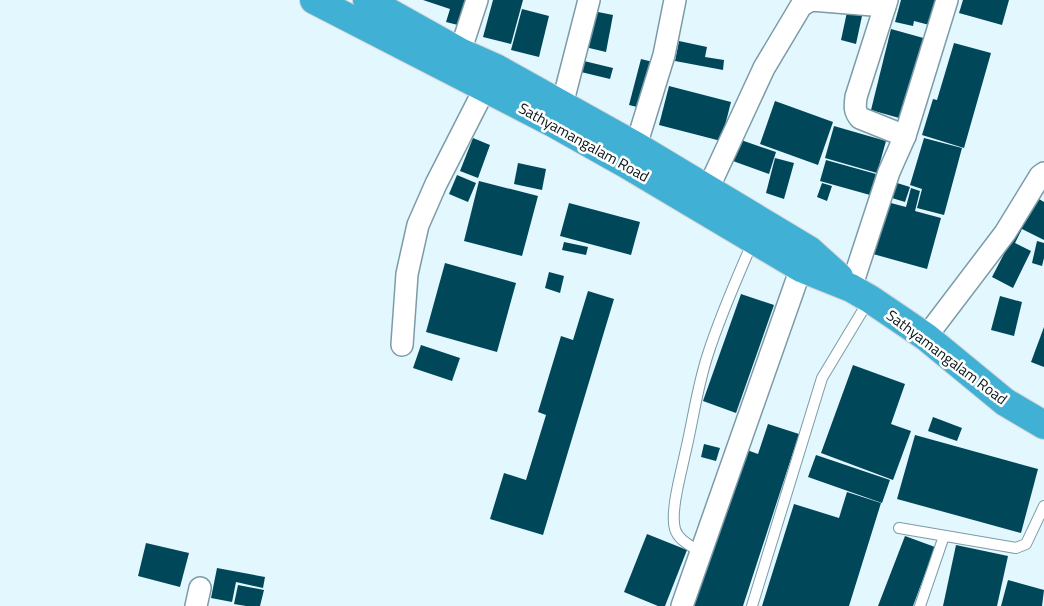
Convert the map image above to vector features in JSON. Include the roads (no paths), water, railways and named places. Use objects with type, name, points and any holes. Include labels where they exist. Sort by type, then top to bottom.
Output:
[{"type":"highway","name":"Sathyamangalam Road","points":[[314,0],[456,61],[496,68],[636,146],[809,250],[860,294],[926,337],[1005,402],[1044,425]]},
{"type":"highway","name":"Sathyamangalam Road","points":[[367,0],[456,61],[485,88],[626,164],[800,268],[860,294]]},
{"type":"street","points":[[456,61],[477,0]]},
{"type":"street","points":[[562,106],[589,0]]},
{"type":"street","points":[[636,146],[664,55],[675,0]]},
{"type":"street","points":[[708,189],[764,68],[801,6],[811,0],[886,3],[854,107],[856,114],[860,118],[904,136]]},
{"type":"street","points":[[860,294],[889,172],[904,136],[948,0]]},
{"type":"street","points":[[402,345],[407,274],[418,225],[436,184],[485,88]]},
{"type":"street","points":[[926,337],[1005,232],[1040,176],[1044,174]]},
{"type":"street","points":[[682,606],[800,268]]},
{"type":"lane","points":[[700,552],[683,540],[676,532],[674,522],[678,488],[708,354],[754,240]]},
{"type":"lane","points":[[752,606],[822,378],[860,294]]},
{"type":"lane","points":[[899,528],[1016,548],[1026,544],[1044,506]]},
{"type":"lane","points":[[920,606],[944,536]]}]
